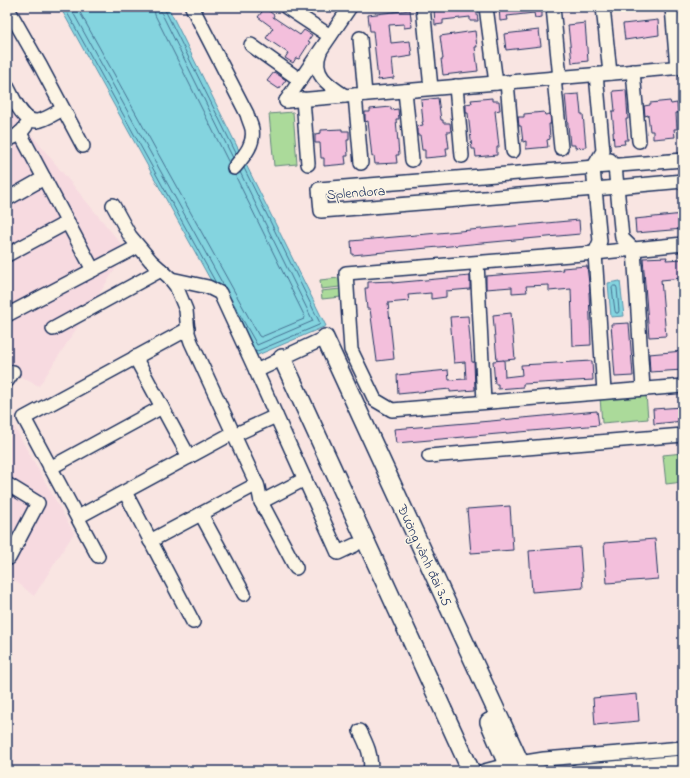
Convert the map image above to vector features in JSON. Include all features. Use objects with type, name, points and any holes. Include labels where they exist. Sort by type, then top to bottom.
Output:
[{"type":"main road","name":"Đường vành đai 3.5","points":[[320,341],[516,767]]},
{"type":"main road","points":[[276,361],[355,545],[459,771]]},
{"type":"main road","points":[[276,361],[471,771]]},
{"type":"street","points":[[7,7],[83,146]]},
{"type":"street","points":[[286,7],[327,40]]},
{"type":"street","points":[[350,7],[286,101],[680,67],[672,7]]},
{"type":"street","points":[[423,7],[431,88]]},
{"type":"street","points":[[486,7],[513,151]]},
{"type":"street","points":[[553,7],[561,148]]},
{"type":"street","points":[[603,7],[610,73]]},
{"type":"street","points":[[198,10],[247,114],[252,129],[252,137],[248,151],[234,168]]},
{"type":"street","points":[[360,38],[355,95],[361,163]]},
{"type":"street","points":[[327,40],[319,54],[318,64],[320,74],[326,83],[355,95]]},
{"type":"street","points":[[251,45],[300,80]]},
{"type":"street","points":[[633,71],[639,140]]},
{"type":"street","points":[[596,74],[603,151],[615,166],[622,238],[633,249],[643,389]]},
{"type":"street","points":[[7,86],[21,112],[30,120],[36,121],[45,118],[63,109]]},
{"type":"street","points":[[456,86],[462,156]]},
{"type":"street","points":[[405,91],[412,160]]},
{"type":"street","points":[[303,99],[308,164]]},
{"type":"street","points":[[7,140],[23,131],[30,120]]},
{"type":"street","points":[[20,133],[93,270]]},
{"type":"street","points":[[603,151],[593,168],[600,241],[595,253],[604,392]]},
{"type":"street","name":"Splendora","points":[[683,160],[319,189],[321,212],[683,181]]},
{"type":"street","points":[[7,199],[44,178]]},
{"type":"street","points":[[113,205],[130,236],[151,262],[171,279],[181,296],[186,310],[191,342],[257,484],[261,502],[296,568]]},
{"type":"street","points":[[7,255],[68,222]]},
{"type":"street","points":[[683,244],[595,253],[346,273],[351,350],[376,400],[392,410],[683,386]]},
{"type":"street","points":[[7,315],[133,250]]},
{"type":"street","points":[[477,263],[484,402]]},
{"type":"street","points":[[53,329],[160,270]]},
{"type":"street","points":[[171,279],[208,287],[220,293],[338,552],[355,545]]},
{"type":"street","points":[[98,556],[24,418],[188,329]]},
{"type":"street","points":[[256,371],[320,341]]},
{"type":"street","points":[[135,357],[189,457]]},
{"type":"street","points":[[50,468],[162,408]]},
{"type":"street","points":[[78,517],[234,434],[276,416]]},
{"type":"street","points":[[429,456],[683,435]]},
{"type":"street","points":[[261,502],[305,480]]},
{"type":"street","points":[[7,484],[38,503],[9,558]]},
{"type":"street","points":[[150,541],[257,484]]},
{"type":"street","points":[[124,492],[193,622]]},
{"type":"street","points":[[201,514],[244,594]]},
{"type":"street","points":[[360,731],[367,744],[371,767],[370,771]]},
{"type":"street","points":[[484,771],[516,767],[544,759],[683,748]]},
{"type":"street","points":[[577,771],[683,762]]},
{"type":"shaded area","points":[[7,105],[127,251],[39,386],[19,376],[7,396]]},
{"type":"shaded area","points":[[7,414],[74,533],[34,596],[7,574]]},
{"type":"green space","points":[[293,112],[297,164],[274,166],[269,114]]},
{"type":"green space","points":[[339,278],[340,287],[321,289],[320,280]]},
{"type":"green space","points":[[341,289],[341,297],[322,299],[321,291]]},
{"type":"green space","points":[[646,394],[648,419],[602,423],[600,398]]},
{"type":"green space","points":[[683,453],[683,482],[666,484],[663,455]]},
{"type":"water","points":[[60,7],[168,7],[326,326],[253,357]]},
{"type":"water","points":[[620,281],[624,316],[611,317],[608,283]]},
{"type":"building","points":[[476,7],[478,21],[470,21],[470,17],[443,20],[443,24],[435,25],[434,8]]},
{"type":"building","points":[[499,7],[542,7],[542,17],[535,18],[534,13],[507,16],[508,20],[500,21]]},
{"type":"building","points":[[265,8],[274,15],[273,17],[300,35],[304,30],[312,35],[308,41],[310,42],[299,59],[296,58],[293,63],[285,58],[288,53],[266,38],[273,28],[258,17]]},
{"type":"building","points":[[410,10],[412,27],[404,28],[404,24],[389,25],[391,43],[410,41],[412,56],[392,59],[394,78],[378,80],[373,31],[370,31],[368,15]]},
{"type":"building","points":[[658,20],[659,35],[625,40],[623,24]]},
{"type":"building","points":[[585,23],[588,61],[572,63],[568,25]]},
{"type":"building","points":[[539,30],[541,46],[506,50],[504,34]]},
{"type":"building","points":[[475,31],[478,71],[443,75],[441,59],[443,59],[440,36]]},
{"type":"building","points":[[274,72],[286,80],[279,89],[267,81]]},
{"type":"building","points":[[626,90],[628,140],[624,140],[625,144],[614,145],[612,111],[615,111],[613,91]]},
{"type":"building","points":[[579,94],[581,114],[583,114],[586,147],[575,148],[575,145],[570,145],[565,95]]},
{"type":"building","points":[[438,98],[441,120],[443,120],[443,123],[450,123],[451,132],[447,132],[449,148],[446,148],[447,156],[425,158],[425,150],[422,150],[420,135],[417,135],[417,126],[423,125],[421,100]]},
{"type":"building","points":[[492,98],[492,101],[499,101],[500,110],[495,111],[499,147],[497,147],[497,155],[476,157],[475,149],[472,149],[466,104],[472,103],[471,100]]},
{"type":"building","points":[[670,101],[671,104],[677,103],[678,113],[676,113],[677,129],[674,129],[675,137],[653,139],[653,131],[650,131],[648,115],[645,116],[644,106],[650,105],[650,103]]},
{"type":"building","points":[[391,107],[391,110],[398,109],[399,119],[396,119],[399,155],[396,155],[397,163],[375,164],[374,156],[372,157],[368,121],[365,122],[365,112],[370,112],[370,109]]},
{"type":"building","points":[[544,112],[545,115],[550,114],[551,124],[549,124],[550,139],[547,140],[548,147],[526,149],[526,141],[523,142],[518,117],[524,117],[524,114]]},
{"type":"building","points":[[342,129],[342,131],[349,131],[349,140],[347,140],[348,156],[345,156],[346,164],[324,166],[324,158],[321,158],[320,143],[315,143],[315,134],[321,133],[321,130]]},
{"type":"building","points":[[683,214],[683,229],[636,233],[635,219]]},
{"type":"building","points":[[579,220],[580,234],[352,255],[351,241]]},
{"type":"building","points":[[667,257],[666,260],[683,259],[682,278],[661,280],[666,336],[649,337],[643,258]]},
{"type":"building","points":[[587,266],[590,292],[591,345],[573,346],[571,289],[549,291],[549,285],[526,286],[527,292],[512,293],[512,287],[486,289],[486,276],[563,270],[562,268]]},
{"type":"building","points":[[470,276],[470,289],[446,291],[446,297],[431,299],[431,293],[408,295],[409,301],[388,303],[394,359],[377,361],[370,309],[367,309],[365,288],[368,288],[368,282],[393,281],[392,283]]},
{"type":"building","points":[[511,313],[515,359],[497,361],[493,315]]},
{"type":"building","points":[[468,316],[472,362],[474,362],[475,390],[450,392],[450,389],[398,394],[397,375],[448,370],[449,380],[466,379],[465,362],[454,363],[450,317]]},
{"type":"building","points":[[629,323],[633,376],[615,377],[611,324]]},
{"type":"building","points":[[683,351],[683,370],[650,372],[649,354]]},
{"type":"building","points":[[504,360],[505,377],[522,375],[521,365],[592,361],[593,380],[523,384],[523,387],[498,389],[498,384],[495,384],[493,361]]},
{"type":"building","points":[[683,407],[683,421],[654,424],[653,409]]},
{"type":"building","points":[[597,411],[599,425],[396,443],[394,429],[491,421]]},
{"type":"building","points":[[510,506],[513,550],[471,553],[467,509]]},
{"type":"building","points":[[655,539],[658,579],[607,583],[604,543]]},
{"type":"building","points":[[580,547],[583,588],[532,592],[529,551]]},
{"type":"building","points":[[637,694],[639,721],[595,725],[593,698]]}]
